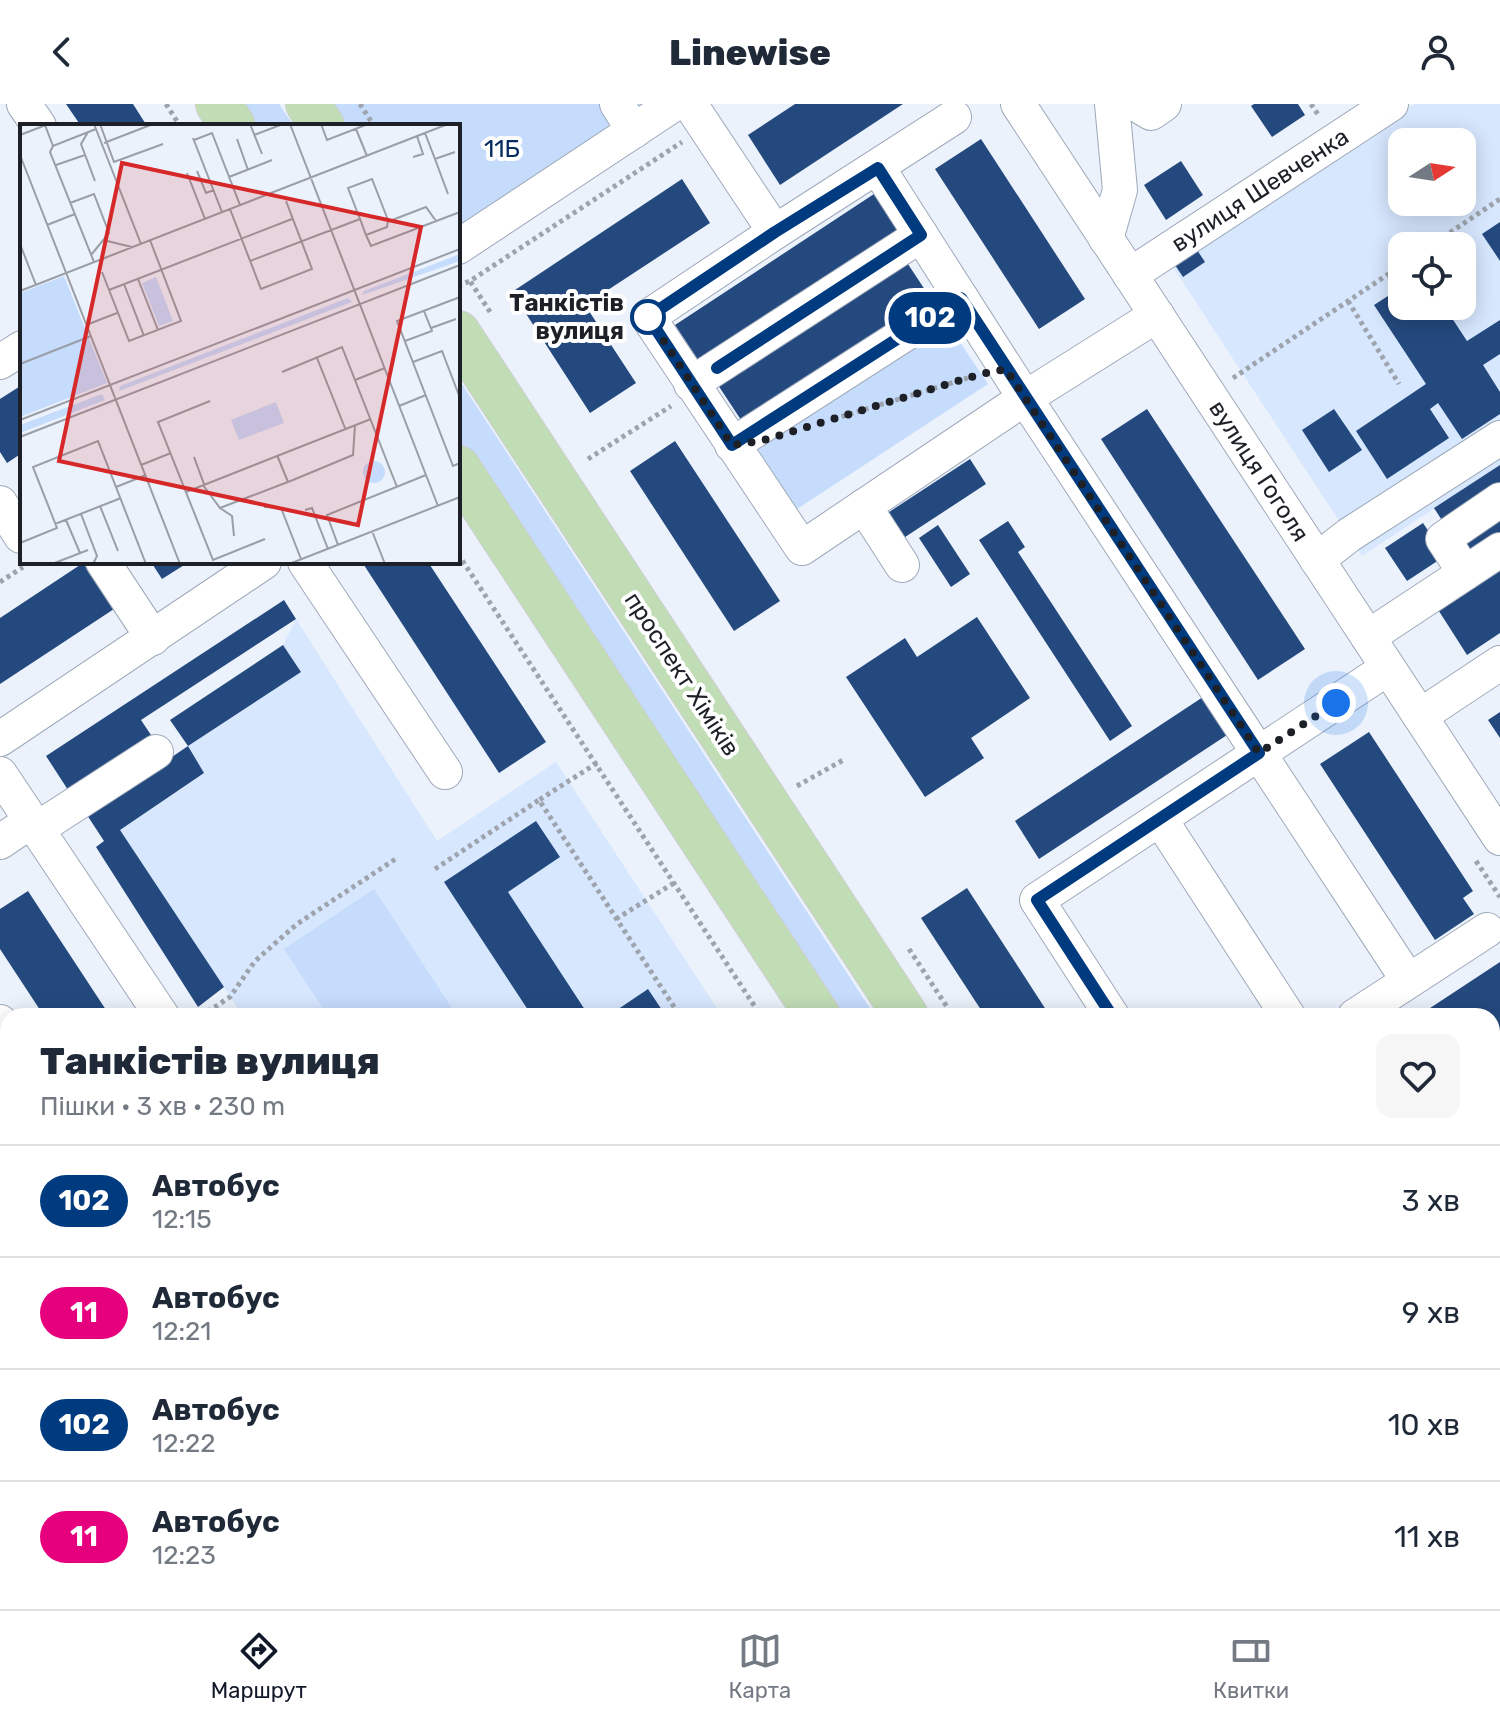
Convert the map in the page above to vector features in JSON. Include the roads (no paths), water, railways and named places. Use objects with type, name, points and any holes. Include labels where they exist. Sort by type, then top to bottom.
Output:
[{"type":"main road","points":[[218,104],[232,124]]},
{"type":"main road","points":[[308,104],[321,124]]},
{"type":"main road","name":"проспект Хіміків","points":[[477,326],[901,1008]]},
{"type":"main road","points":[[460,471],[813,1008]]},
{"type":"street","points":[[24,104],[38,124]]},
{"type":"street","points":[[460,245],[626,117],[674,104]]},
{"type":"street","name":"вулиця Гоголя","points":[[1018,104],[1500,838]]},
{"type":"street","points":[[1106,239],[1120,190],[1112,104]]},
{"type":"street","points":[[1136,104],[1151,113],[1164,104]]},
{"type":"street","name":"вулиця Шевченка","points":[[1130,275],[1391,104]]},
{"type":"street","points":[[698,115],[775,232]]},
{"type":"street","points":[[954,117],[648,317],[802,548],[1025,398],[1157,315]]},
{"type":"street","points":[[878,168],[1006,369],[1408,980]]},
{"type":"street","points":[[693,387],[921,235]]},
{"type":"street","points":[[732,445],[961,298]]},
{"type":"street","points":[[0,362],[20,349]]},
{"type":"street","points":[[1317,560],[1349,535],[1500,438]]},
{"type":"street","points":[[1465,573],[1443,539],[1500,500]]},
{"type":"street","points":[[0,503],[20,532]]},
{"type":"street","points":[[864,506],[902,565]]},
{"type":"street","points":[[0,549],[20,536]]},
{"type":"street","points":[[1368,637],[1500,550]]},
{"type":"street","points":[[104,564],[153,638]]},
{"type":"street","points":[[0,739],[261,564]]},
{"type":"street","points":[[306,564],[445,772]]},
{"type":"street","points":[[1420,716],[1500,663]]},
{"type":"street","points":[[1107,1008],[1037,900],[1388,668]]},
{"type":"street","points":[[0,842],[156,752]]},
{"type":"street","points":[[0,774],[157,1008]]},
{"type":"street","points":[[1160,819],[1283,1008]]},
{"type":"street","points":[[1367,1008],[1487,930]]},
{"type":"place","name":"Танкістів вулиця","points":[[648,317]]},
{"type":"park label","name":"11Б","points":[[502,149]]}]
